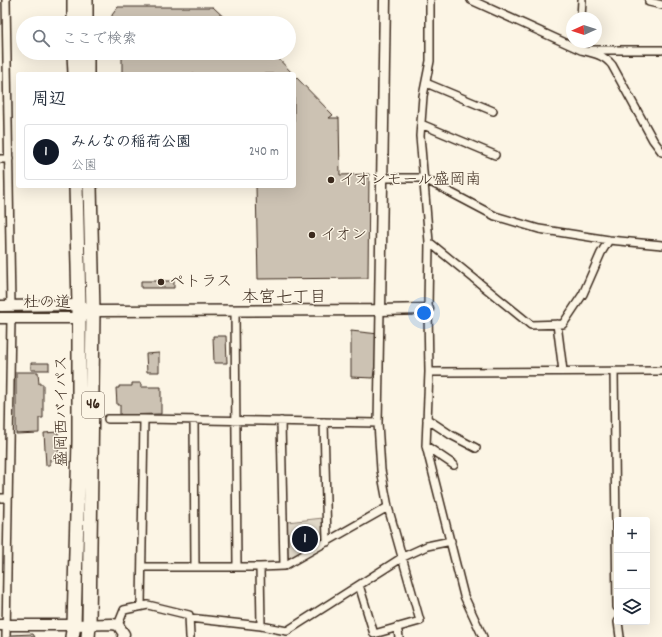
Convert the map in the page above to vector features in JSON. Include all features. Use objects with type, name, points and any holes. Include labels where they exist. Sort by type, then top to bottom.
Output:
[{"type":"highway","points":[[74,0],[74,16]]},
{"type":"highway","points":[[86,0],[86,16]]},
{"type":"highway","points":[[74,60],[75,72]]},
{"type":"highway","points":[[87,60],[87,72]]},
{"type":"highway","name":"盛岡西バイパス","points":[[73,631],[79,441],[79,312],[76,188]]},
{"type":"highway","name":"盛岡西バイパス","points":[[88,631],[93,311],[90,188]]},
{"type":"street","points":[[6,0],[3,17],[9,159],[11,306]]},
{"type":"street","points":[[359,585],[374,634],[420,621],[388,507],[381,470],[378,423],[385,0]]},
{"type":"street","points":[[430,0],[430,61],[423,96],[420,136],[429,242],[429,372],[426,446],[464,596],[481,636]]},
{"type":"street","points":[[472,0],[581,50],[595,53],[606,59],[612,65],[653,140],[662,152]]},
{"type":"street","points":[[581,12],[582,0]]},
{"type":"street","points":[[649,0],[649,2],[662,5]]},
{"type":"street","points":[[581,50],[662,50]]},
{"type":"street","points":[[426,82],[493,111]]},
{"type":"street","points":[[421,124],[495,155]]},
{"type":"street","points":[[0,159],[9,159]]},
{"type":"street","points":[[382,178],[423,178],[495,216],[539,229],[609,240],[662,245]]},
{"type":"street","points":[[429,242],[530,326],[563,324],[583,294],[601,253],[609,240]]},
{"type":"street","name":"杜の道","points":[[0,306],[79,312]]},
{"type":"street","points":[[93,311],[428,309]]},
{"type":"street","name":"杜の道","points":[[0,318],[93,311]]},
{"type":"street","points":[[235,311],[237,567]]},
{"type":"street","points":[[6,637],[3,625],[4,559],[8,498],[11,318]]},
{"type":"street","points":[[557,324],[563,371]]},
{"type":"street","points":[[614,371],[617,589]]},
{"type":"street","points":[[429,372],[662,371]]},
{"type":"street","points":[[427,418],[450,435],[476,448]]},
{"type":"street","points":[[108,419],[378,423]]},
{"type":"street","points":[[142,606],[144,419]]},
{"type":"street","points":[[194,420],[195,566]]},
{"type":"street","points":[[281,421],[284,566]]},
{"type":"street","points":[[324,422],[327,542]]},
{"type":"street","points":[[426,446],[454,466]]},
{"type":"street","points":[[0,498],[8,498]]},
{"type":"street","points":[[142,567],[284,566],[388,507]]},
{"type":"street","points":[[189,618],[261,626],[286,634],[403,557],[427,546],[451,541]]},
{"type":"street","points":[[260,567],[261,626]]},
{"type":"street","points":[[118,625],[124,610],[148,605],[189,614],[190,637]]},
{"type":"street","points":[[3,625],[88,631],[112,624],[118,625],[124,634],[123,637]]},
{"type":"street","points":[[618,625],[620,637]]},
{"type":"street","points":[[397,627],[399,637]]},
{"type":"shaded area","points":[[323,518],[324,537],[290,559],[288,558],[287,522]]},
{"type":"building","points":[[118,7],[213,7],[223,16],[112,16]]},
{"type":"building","points":[[122,60],[280,60],[291,72],[122,72]]},
{"type":"building","name":"イオンモール盛岡南","points":[[296,77],[333,115],[329,118],[339,118],[340,175],[369,174],[368,278],[258,279],[256,188],[296,188]]},
{"type":"building","points":[[141,281],[174,281],[174,288],[141,288]]},
{"type":"building","points":[[351,331],[379,334],[373,378],[351,377]]},
{"type":"building","points":[[213,336],[226,336],[227,363],[214,363]]},
{"type":"building","points":[[159,353],[159,372],[147,372],[146,354]]},
{"type":"building","points":[[31,363],[49,363],[49,370],[31,370]]},
{"type":"building","points":[[16,372],[38,372],[39,384],[43,384],[43,418],[39,418],[39,433],[16,434]]},
{"type":"building","points":[[132,383],[141,383],[141,387],[161,387],[161,414],[120,415],[120,405],[117,405],[116,388],[119,388],[119,386],[132,386]]},
{"type":"building","points":[[58,432],[59,459],[50,459],[50,465],[46,465],[44,433]]},
{"type":"building","points":[[33,634],[35,637],[10,637],[10,635]]},
{"type":"place","name":"イオンモール盛岡南","points":[[331,180]]},
{"type":"place","name":"イオン","points":[[312,235]]},
{"type":"place","name":"ペトラス","points":[[161,282]]},
{"type":"place","name":"みんなの稲荷公園","points":[[305,539]]},
{"type":"district","name":"本宮七丁目","points":[[284,299]]}]
